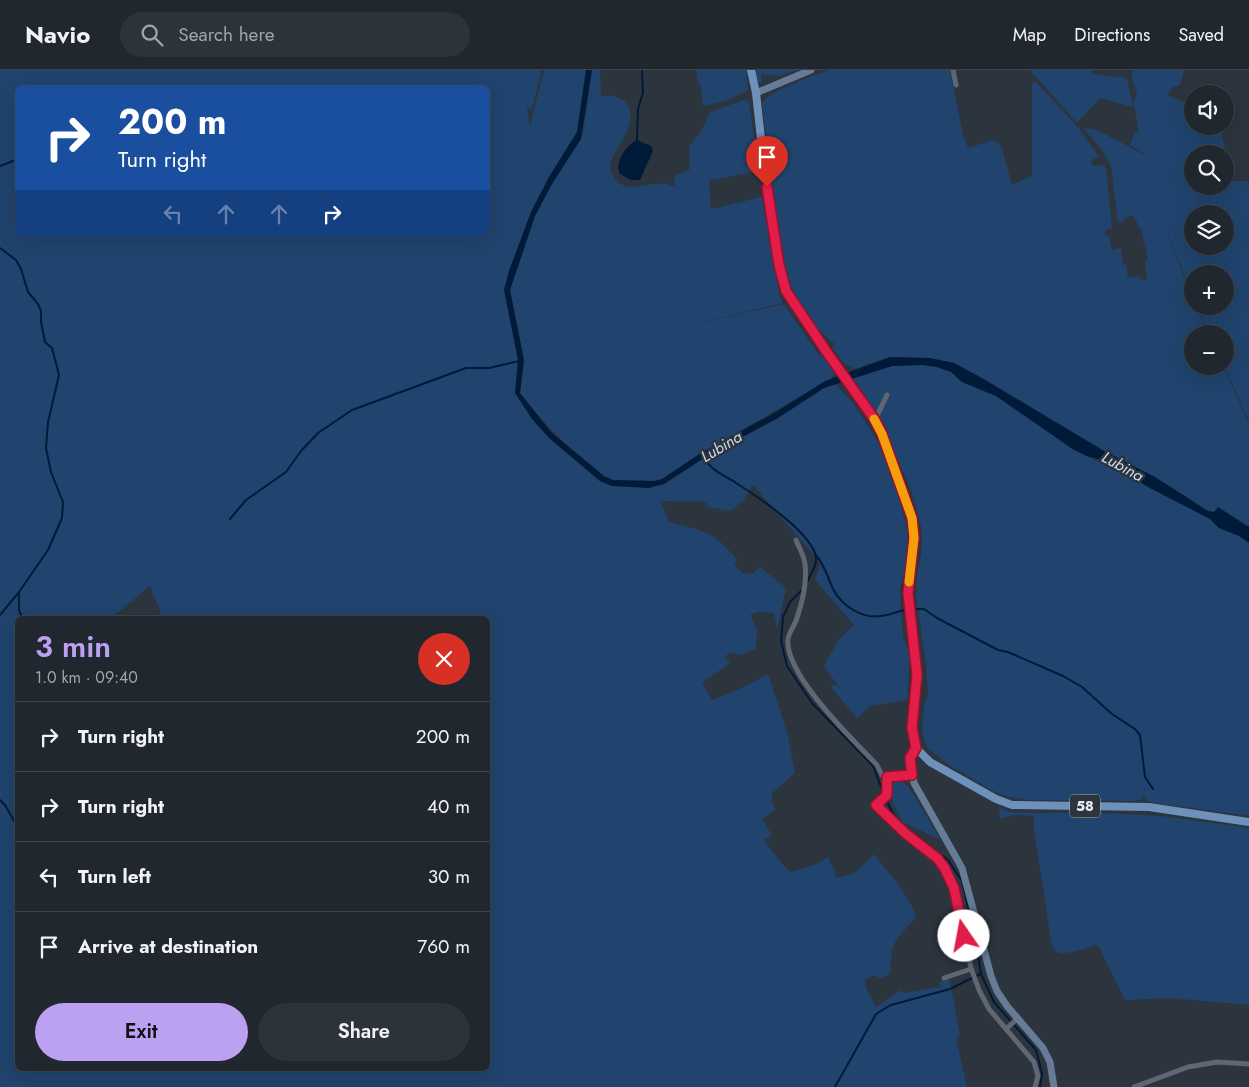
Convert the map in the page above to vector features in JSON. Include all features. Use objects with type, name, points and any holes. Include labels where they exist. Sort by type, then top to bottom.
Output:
[{"type":"main road","points":[[750,70],[756,93],[762,148],[782,278],[796,307],[875,420],[882,434],[912,518],[914,538],[908,593],[917,675],[912,728],[916,748]]},
{"type":"main road","name":"58","points":[[916,748],[930,762],[996,799],[1012,805],[1149,807],[1249,822]]},
{"type":"street","points":[[756,93],[810,70]]},
{"type":"street","points":[[953,70],[956,85]]},
{"type":"street","points":[[875,420],[887,395]]},
{"type":"street","points":[[796,540],[805,565],[797,618],[788,639],[789,649],[803,680],[823,707],[877,765],[883,777],[912,775]]},
{"type":"street","points":[[916,748],[910,758],[912,775],[922,799],[962,868],[991,976],[997,991],[1017,1019],[1036,1037],[1047,1055],[1054,1087]]},
{"type":"street","points":[[887,777],[887,795],[876,805],[905,833],[937,858],[944,867],[954,888],[975,981],[989,1009],[1008,1027],[1034,1062],[1038,1076],[1035,1087]]},
{"type":"street","points":[[944,978],[972,972]]},
{"type":"street","points":[[1008,1027],[1017,1019]]},
{"type":"street","points":[[1134,1087],[1162,1075],[1188,1067],[1217,1062],[1249,1064]]},
{"type":"shaded area","points":[[0,70],[542,70],[531,112],[527,105],[530,126],[544,70],[586,70],[577,132],[549,177],[531,212],[504,290],[518,360],[515,393],[549,438],[600,481],[612,486],[664,484],[707,456],[778,418],[824,388],[835,384],[854,404],[878,442],[894,482],[906,524],[908,536],[906,567],[900,589],[903,637],[910,654],[907,700],[870,706],[857,718],[831,687],[834,684],[840,688],[824,667],[836,644],[854,625],[815,580],[821,563],[753,485],[743,501],[730,511],[707,507],[706,502],[660,501],[669,522],[691,527],[715,538],[737,560],[734,563],[742,573],[752,574],[760,567],[786,588],[777,629],[774,613],[757,612],[750,615],[757,629],[756,649],[741,655],[733,653],[724,656],[730,663],[702,683],[712,700],[740,689],[768,674],[787,732],[795,773],[772,793],[772,804],[776,809],[762,819],[772,835],[764,840],[782,864],[791,872],[817,864],[828,857],[835,871],[836,878],[855,873],[874,854],[904,892],[916,917],[896,940],[892,950],[890,973],[882,979],[874,975],[865,980],[866,988],[876,1007],[901,990],[904,993],[940,987],[939,982],[949,978],[960,1034],[956,1038],[967,1087],[0,1087]]},
{"type":"shaded area","points":[[592,70],[600,70],[601,96],[620,98],[628,106],[630,122],[610,167],[612,175],[617,181],[630,187],[662,184],[676,188],[674,176],[690,169],[689,147],[702,130],[709,113],[743,100],[749,101],[759,171],[709,179],[711,209],[762,197],[780,297],[783,303],[687,326],[784,304],[819,355],[823,355],[835,372],[831,379],[701,453],[662,479],[654,481],[611,480],[604,476],[559,438],[520,393],[524,360],[510,290],[535,216],[583,134]]},
{"type":"shaded area","points":[[696,70],[747,70],[748,90],[726,101],[703,106]]},
{"type":"shaded area","points":[[754,70],[797,70],[779,76],[761,74],[762,84],[757,81]]},
{"type":"shaded area","points":[[828,70],[950,70],[963,135],[968,148],[993,140],[1001,146],[1012,185],[1031,176],[1032,179],[1032,84],[1036,82],[1076,125],[1099,156],[1091,161],[1093,166],[1103,165],[1106,167],[1112,228],[1105,230],[1105,235],[1109,236],[1112,250],[1121,248],[1123,265],[1126,264],[1128,278],[1139,276],[1140,280],[1147,279],[1145,261],[1148,259],[1141,228],[1138,228],[1133,216],[1126,217],[1123,222],[1118,222],[1111,166],[1101,148],[1083,128],[1097,130],[1145,155],[1130,145],[1134,132],[1139,132],[1134,104],[1137,92],[1132,80],[1132,73],[1134,70],[1184,70],[1180,85],[1173,87],[1167,95],[1184,103],[1184,135],[1222,135],[1224,145],[1184,145],[1184,195],[1234,195],[1234,181],[1249,181],[1249,421],[1228,375],[1234,375],[1234,325],[1205,325],[1201,315],[1234,315],[1234,265],[1184,265],[1184,274],[1159,211],[1184,277],[1184,315],[1200,315],[1204,325],[1184,325],[1184,375],[1227,375],[1249,424],[1249,528],[1218,507],[1214,512],[1208,511],[1155,477],[1104,451],[954,363],[930,358],[890,357],[854,369],[844,363],[832,348],[835,344],[816,326],[803,310],[794,294],[782,256],[777,225],[762,104],[772,94]]},
{"type":"shaded area","points":[[1030,70],[1093,70],[1092,74],[1127,78],[1133,107],[1100,98],[1077,123]]},
{"type":"shaded area","points":[[923,365],[951,372],[962,382],[996,396],[1074,450],[1170,497],[1210,519],[1219,528],[1239,536],[1249,543],[1249,816],[1149,802],[1143,796],[1140,800],[1133,801],[1029,800],[1008,797],[993,791],[946,763],[928,748],[924,741],[922,729],[924,705],[928,695],[926,665],[916,596],[917,575],[922,549],[922,531],[912,493],[888,437],[878,417],[851,379],[892,366]]},
{"type":"shaded area","points":[[896,777],[908,786],[941,840],[902,822],[887,790],[888,783]]},
{"type":"shaded area","points":[[999,807],[1010,812],[1021,813],[1103,813],[1161,816],[1249,828],[1249,1005],[1170,998],[1125,1000],[1099,947],[1096,945],[1069,953],[1059,953],[1056,951],[1051,940],[1034,830],[1034,816],[1014,815],[1000,819]]},
{"type":"water","name":"Lubina","points":[[586,70],[592,70],[581,139],[552,184],[535,216],[510,290],[524,360],[520,393],[552,433],[604,476],[613,480],[654,481],[662,479],[701,453],[776,412],[825,381],[890,357],[930,358],[954,363],[982,378],[1104,451],[1155,477],[1208,511],[1214,512],[1218,507],[1249,527],[1249,543],[1239,536],[1219,528],[1210,519],[1146,486],[1121,468],[1074,450],[996,396],[962,382],[951,372],[923,365],[892,366],[824,388],[778,418],[707,456],[664,484],[649,488],[612,486],[600,481],[549,438],[532,419],[515,393],[518,360],[504,290],[531,212],[549,177],[577,132]]},
{"type":"water","points":[[637,140],[651,146],[653,151],[640,180],[631,180],[620,174],[619,164],[625,150]]},
{"type":"waterway","points":[[637,140],[638,109],[643,93],[642,70]]},
{"type":"waterway","points":[[0,166],[15,160]]},
{"type":"waterway","points":[[0,248],[16,260],[21,269],[28,292],[38,304],[41,311],[45,342],[52,348],[59,375],[48,422],[46,448],[51,472],[63,502],[62,518],[48,550],[19,592],[0,615]]},
{"type":"waterway","points":[[230,519],[246,500],[286,472],[301,451],[318,433],[352,410],[466,368],[489,368],[519,361]]},
{"type":"waterway","name":"Lubina","points":[[705,456],[709,465],[769,506],[805,537],[816,557],[815,567],[807,582]]},
{"type":"waterway","points":[[816,555],[824,567],[837,595],[853,610],[867,615],[881,616],[908,609]]},
{"type":"waterway","points":[[802,590],[790,602],[783,617],[781,641],[787,666],[812,703],[873,766],[886,800],[898,823],[948,860],[962,881],[976,940],[981,974],[994,1002],[1036,1050],[1042,1073],[1040,1087]]},
{"type":"waterway","points":[[19,592],[19,610],[22,616]]},
{"type":"waterway","points":[[913,609],[924,609],[937,618],[998,650],[1008,652],[1063,676],[1082,687],[1112,714],[1135,729],[1140,735],[1145,777],[1153,789]]},
{"type":"waterway","points":[[0,800],[15,823]]},
{"type":"waterway","points":[[835,1087],[876,1014],[891,1005],[950,989],[980,974]]},
{"type":"slow traffic","points":[[874,419],[882,434],[912,518],[914,538],[909,582]]},
{"type":"route","points":[[767,187],[779,265],[786,291],[875,420],[882,434],[912,518],[913,557],[908,593],[917,675],[912,728],[916,748],[910,758],[912,775],[904,774],[887,777],[887,795],[876,805],[905,833],[937,858],[944,867],[954,888],[964,936]]}]
